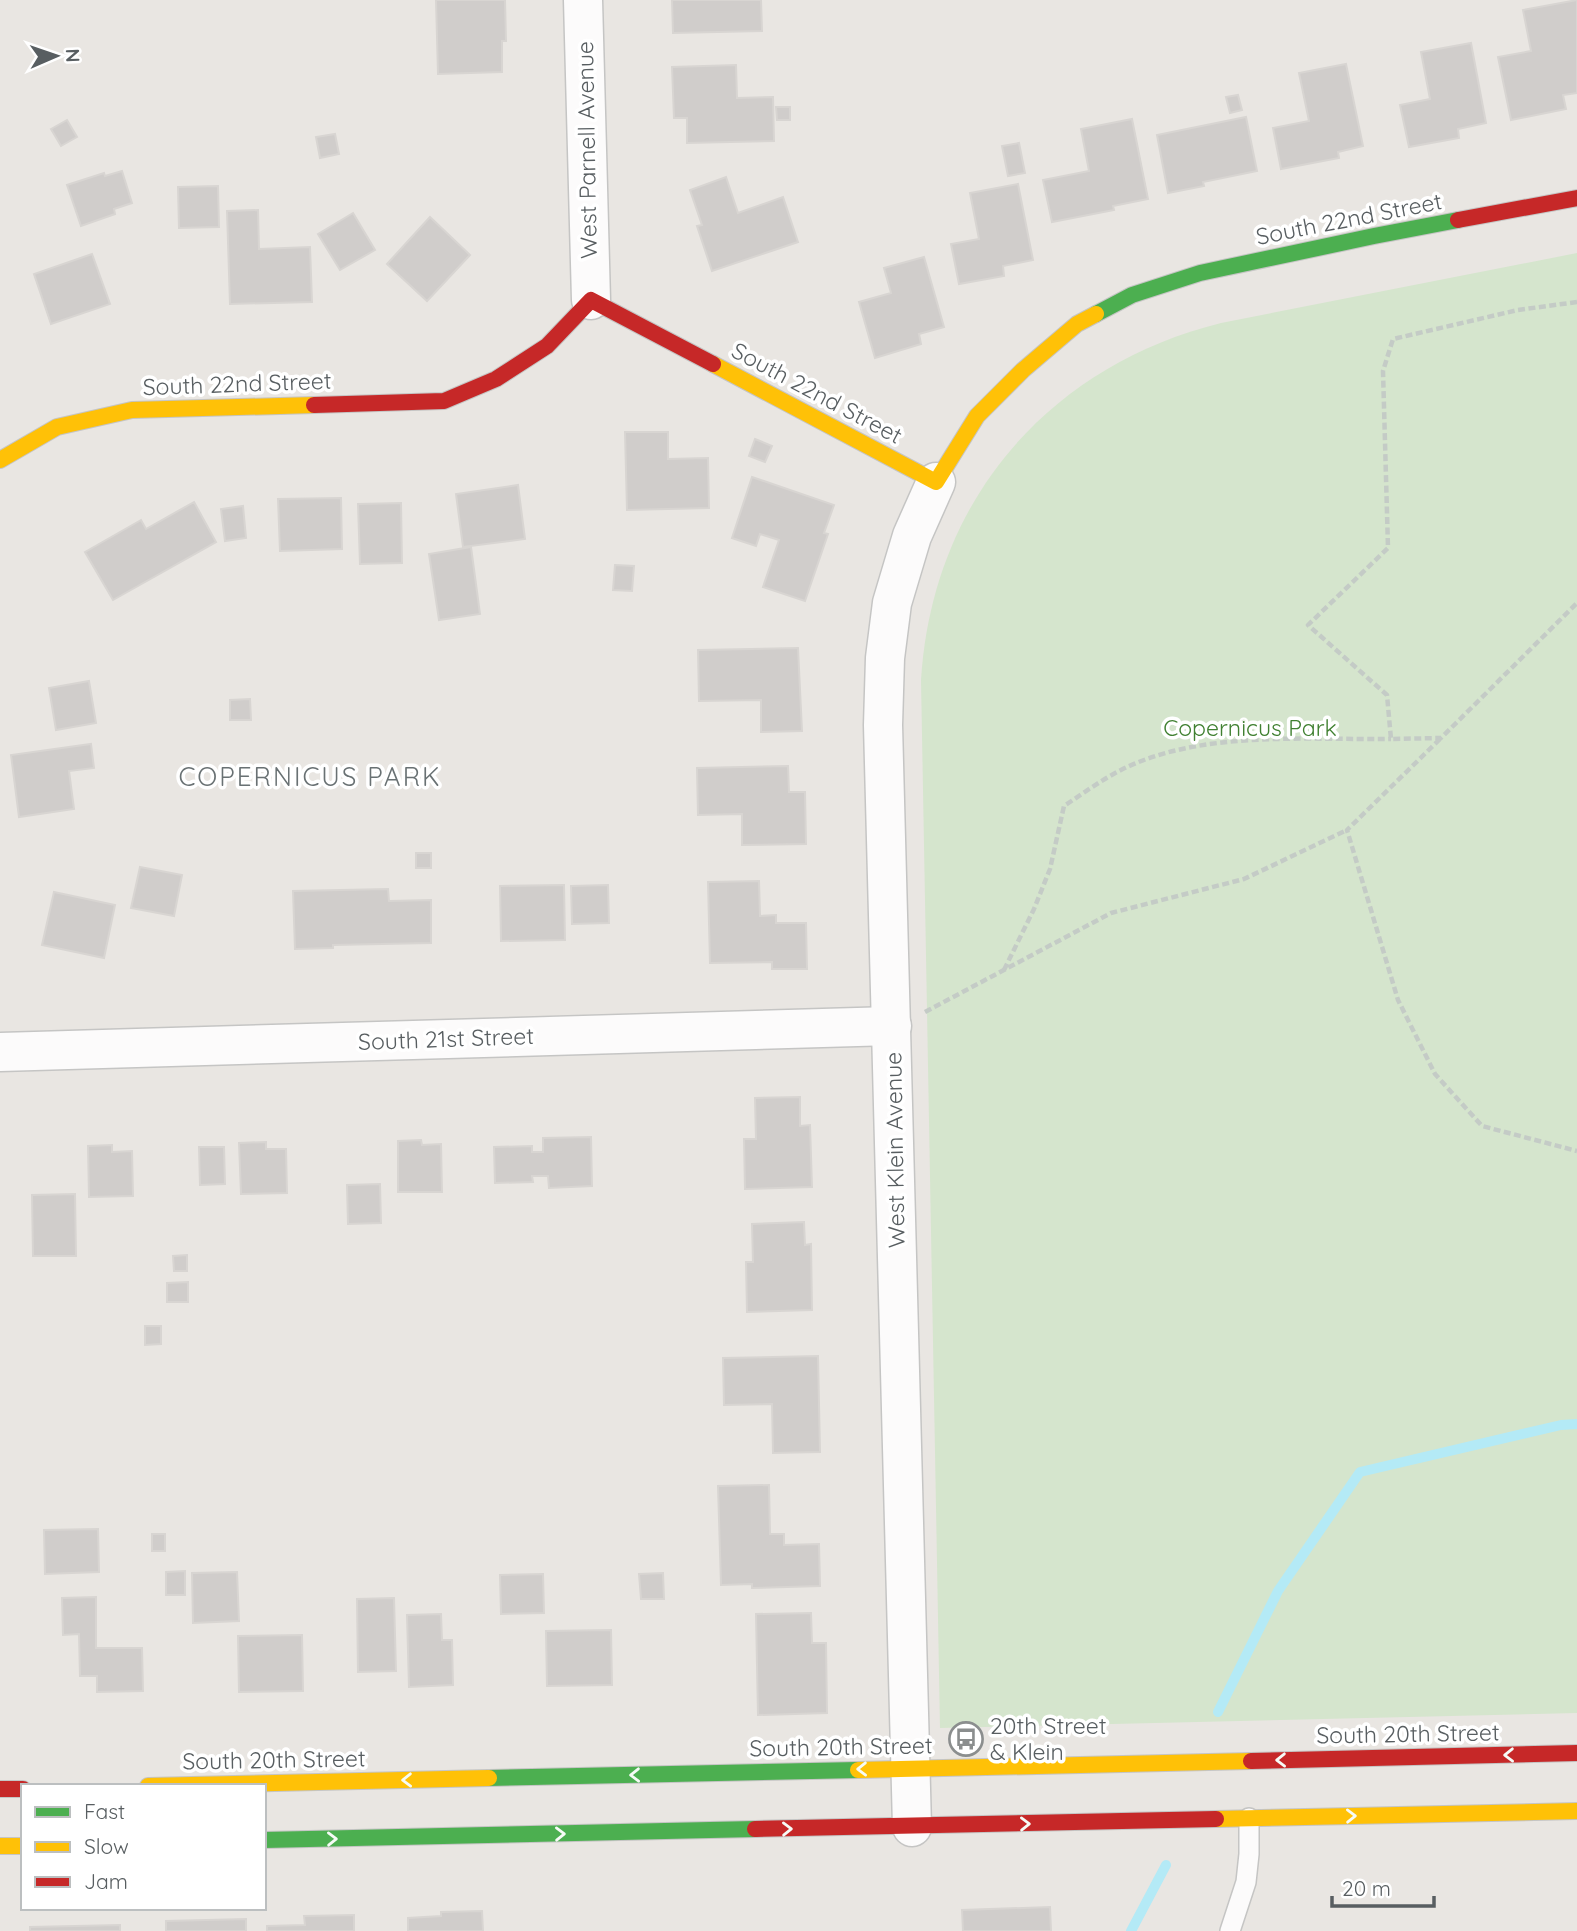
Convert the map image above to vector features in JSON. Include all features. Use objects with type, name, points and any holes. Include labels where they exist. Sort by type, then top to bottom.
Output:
[{"type":"street","name":"West Parnell Avenue","points":[[583,0],[591,300]]},
{"type":"street","name":"South 22nd Street","points":[[0,460],[57,427],[132,410],[444,401],[496,379],[547,346],[591,300],[936,482],[978,416],[1023,370],[1077,324],[1132,295],[1200,273],[1374,236],[1577,198]]},
{"type":"street","name":"West Klein Avenue","points":[[912,1827],[883,725],[885,658],[892,603],[912,536],[936,482]]},
{"type":"street","name":"South 21st Street","points":[[0,1052],[892,1026]]},
{"type":"street","name":"South 20th Street","points":[[233,1784],[1577,1754]]},
{"type":"street","points":[[0,1789],[21,1789]]},
{"type":"street","points":[[266,1840],[1577,1811]]},
{"type":"street","points":[[0,1846],[21,1846]]},
{"type":"lane","points":[[1230,1931],[1246,1882],[1249,1818]]},
{"type":"path","points":[[1391,739],[1387,695],[1308,625],[1388,548],[1383,371],[1393,339],[1518,310],[1577,302]]},
{"type":"path","points":[[892,1026],[923,1013],[1111,913],[1244,879],[1347,830],[1577,603]]},
{"type":"path","points":[[1004,970],[1050,869],[1064,806],[1121,771],[1169,752],[1208,744],[1250,740],[1441,738]]},
{"type":"path","points":[[1347,830],[1398,1000],[1435,1074],[1482,1126],[1577,1152]]},
{"type":"green space","name":"Copernicus Park","points":[[1577,253],[1577,1713],[940,1728],[921,680],[930,615],[948,555],[975,500],[1010,450],[1053,408],[1103,372],[1159,343],[1221,323]]},
{"type":"building","points":[[436,0],[505,0],[506,41],[502,41],[502,72],[438,74]]},
{"type":"building","points":[[672,0],[761,0],[762,31],[673,33]]},
{"type":"building","points":[[1577,0],[1577,93],[1563,95],[1566,109],[1511,120],[1498,57],[1531,51],[1523,10]]},
{"type":"building","points":[[1471,43],[1486,123],[1458,129],[1459,138],[1409,147],[1400,105],[1430,99],[1421,52]]},
{"type":"building","points":[[1346,64],[1363,146],[1338,152],[1339,158],[1281,169],[1273,128],[1309,121],[1299,73]]},
{"type":"building","points":[[736,65],[737,98],[773,97],[774,141],[687,143],[687,118],[674,118],[672,67]]},
{"type":"building","points":[[1238,95],[1242,110],[1230,113],[1226,97]]},
{"type":"building","points":[[776,107],[790,107],[790,120],[777,120]]},
{"type":"building","points":[[1246,117],[1257,171],[1203,182],[1204,186],[1168,193],[1157,135]]},
{"type":"building","points":[[1132,119],[1148,199],[1113,206],[1114,210],[1052,222],[1043,180],[1089,171],[1081,129]]},
{"type":"building","points":[[67,120],[77,137],[61,146],[51,129]]},
{"type":"building","points":[[335,134],[339,154],[320,158],[316,137]]},
{"type":"building","points":[[1019,143],[1025,173],[1008,176],[1002,146]]},
{"type":"building","points":[[122,171],[132,203],[114,209],[115,214],[81,226],[67,185],[104,173],[105,176]]},
{"type":"building","points":[[726,177],[738,213],[783,197],[798,242],[712,271],[697,226],[702,225],[690,190]]},
{"type":"building","points":[[1018,184],[1033,260],[1003,266],[1004,276],[959,284],[951,244],[979,239],[970,193]]},
{"type":"building","points":[[218,186],[219,227],[179,228],[178,187]]},
{"type":"building","points":[[258,210],[259,249],[310,247],[312,302],[230,304],[227,211]]},
{"type":"building","points":[[353,213],[375,250],[340,270],[318,234]]},
{"type":"building","points":[[430,217],[470,255],[427,301],[387,264]]},
{"type":"building","points":[[92,254],[110,304],[51,324],[34,274]]},
{"type":"building","points":[[924,257],[944,327],[919,334],[921,344],[875,358],[859,302],[891,293],[884,268]]},
{"type":"building","points":[[625,432],[668,432],[668,459],[708,458],[709,508],[627,510]]},
{"type":"building","points":[[755,439],[772,446],[765,462],[749,456]]},
{"type":"building","points":[[752,477],[834,505],[824,533],[828,534],[805,601],[763,587],[779,540],[760,534],[756,546],[732,538]]},
{"type":"building","points":[[518,485],[525,539],[463,547],[456,494]]},
{"type":"building","points":[[341,498],[342,549],[280,551],[278,499]]},
{"type":"building","points":[[194,502],[216,542],[113,600],[85,552],[141,520],[146,529]]},
{"type":"building","points":[[401,503],[402,563],[360,564],[358,504]]},
{"type":"building","points":[[243,506],[246,538],[225,541],[221,509]]},
{"type":"building","points":[[471,547],[480,614],[439,620],[429,554]]},
{"type":"building","points":[[615,565],[634,566],[632,591],[613,590]]},
{"type":"building","points":[[798,648],[802,731],[761,732],[761,700],[699,701],[698,650]]},
{"type":"building","points":[[89,681],[96,723],[56,730],[49,688]]},
{"type":"building","points":[[250,699],[251,720],[230,720],[230,700]]},
{"type":"building","points":[[91,744],[94,768],[69,771],[74,809],[19,817],[11,755]]},
{"type":"building","points":[[788,766],[789,792],[805,792],[806,844],[742,845],[742,814],[698,815],[697,768]]},
{"type":"building","points":[[416,853],[431,853],[431,868],[416,868]]},
{"type":"building","points":[[140,867],[182,875],[174,916],[131,908]]},
{"type":"building","points":[[759,881],[760,916],[776,915],[776,923],[806,923],[807,969],[772,969],[772,962],[710,963],[708,882]]},
{"type":"building","points":[[564,885],[565,940],[501,941],[500,886]]},
{"type":"building","points":[[608,885],[609,923],[572,924],[571,886]]},
{"type":"building","points":[[388,889],[389,901],[431,900],[431,943],[333,945],[333,948],[295,949],[293,891]]},
{"type":"building","points":[[54,892],[115,905],[104,958],[42,945]]},
{"type":"building","points":[[800,1097],[800,1126],[810,1125],[812,1187],[745,1189],[744,1139],[756,1139],[755,1098]]},
{"type":"building","points":[[591,1137],[592,1186],[549,1188],[548,1176],[532,1176],[533,1182],[495,1183],[494,1147],[532,1146],[532,1152],[543,1152],[543,1138]]},
{"type":"building","points":[[421,1140],[422,1145],[441,1144],[442,1192],[398,1192],[398,1141]]},
{"type":"building","points":[[266,1142],[266,1149],[286,1149],[287,1193],[241,1194],[239,1143]]},
{"type":"building","points":[[112,1145],[112,1152],[132,1151],[133,1196],[89,1197],[88,1146]]},
{"type":"building","points":[[199,1147],[224,1147],[225,1184],[200,1185]]},
{"type":"building","points":[[380,1184],[381,1223],[348,1224],[347,1185]]},
{"type":"building","points":[[75,1194],[76,1256],[33,1256],[32,1195]]},
{"type":"building","points":[[804,1222],[805,1245],[811,1244],[812,1310],[747,1312],[746,1262],[753,1262],[752,1224]]},
{"type":"building","points":[[187,1255],[187,1271],[174,1271],[173,1256]]},
{"type":"building","points":[[188,1282],[188,1302],[167,1302],[167,1283]]},
{"type":"building","points":[[145,1326],[161,1326],[161,1344],[145,1345]]},
{"type":"building","points":[[818,1356],[820,1452],[773,1453],[772,1404],[724,1405],[723,1358]]},
{"type":"building","points":[[769,1485],[770,1534],[784,1534],[784,1545],[819,1544],[820,1586],[752,1588],[752,1584],[721,1585],[718,1486]]},
{"type":"building","points":[[98,1529],[99,1572],[45,1574],[44,1530]]},
{"type":"building","points":[[152,1534],[165,1534],[165,1551],[152,1551]]},
{"type":"building","points":[[185,1571],[185,1595],[166,1595],[166,1572]]},
{"type":"building","points":[[237,1572],[239,1621],[193,1623],[192,1573]]},
{"type":"building","points":[[663,1573],[664,1599],[641,1599],[639,1574]]},
{"type":"building","points":[[543,1574],[544,1613],[501,1614],[500,1575]]},
{"type":"building","points":[[96,1597],[96,1648],[142,1648],[143,1691],[97,1692],[97,1676],[80,1676],[79,1634],[63,1635],[62,1598]]},
{"type":"building","points":[[394,1598],[396,1671],[358,1672],[357,1599]]},
{"type":"building","points":[[811,1613],[812,1643],[826,1643],[827,1713],[758,1715],[756,1614]]},
{"type":"building","points":[[441,1614],[442,1640],[452,1640],[453,1685],[409,1687],[407,1615]]},
{"type":"building","points":[[611,1630],[612,1685],[547,1686],[546,1631]]},
{"type":"building","points":[[302,1635],[303,1691],[239,1692],[238,1636]]},
{"type":"building","points":[[1050,1907],[1051,1931],[963,1931],[962,1910]]},
{"type":"building","points":[[482,1911],[483,1931],[408,1931],[408,1918],[441,1916],[441,1912]]},
{"type":"building","points":[[354,1915],[354,1931],[267,1931],[267,1926],[305,1925],[304,1916]]},
{"type":"building","points":[[246,1919],[246,1931],[166,1931],[166,1921]]},
{"type":"building","points":[[120,1925],[120,1931],[30,1931],[30,1927]]},
{"type":"waterway","points":[[1218,1712],[1278,1591],[1360,1472],[1561,1425],[1577,1424]]},
{"type":"waterway","points":[[1131,1931],[1166,1865]]},
{"type":"traffic: fast","points":[[1096,314],[1132,295],[1200,273],[1458,220]]},
{"type":"traffic: fast","points":[[489,1778],[858,1770]]},
{"type":"traffic: fast","points":[[266,1840],[755,1829]]},
{"type":"traffic: slow","points":[[713,364],[936,482],[977,416],[1023,370],[1077,324],[1096,314]]},
{"type":"traffic: slow","points":[[0,460],[57,427],[132,410],[314,405]]},
{"type":"traffic: slow","points":[[858,1770],[1251,1761]]},
{"type":"traffic: slow","points":[[233,1784],[489,1778]]},
{"type":"traffic: slow","points":[[1216,1819],[1577,1811]]},
{"type":"traffic: slow","points":[[0,1846],[21,1846]]},
{"type":"traffic: jam","points":[[1458,220],[1577,198]]},
{"type":"traffic: jam","points":[[314,405],[444,401],[496,379],[547,346],[591,300],[713,364]]},
{"type":"traffic: jam","points":[[1251,1761],[1577,1753]]},
{"type":"traffic: jam","points":[[0,1789],[21,1789]]},
{"type":"traffic: jam","points":[[755,1829],[1216,1819]]},
{"type":"place","name":"20th Street & Klein","points":[[966,1739]]},
{"type":"district","name":"COPERNICUS PARK","points":[[310,777]]}]
